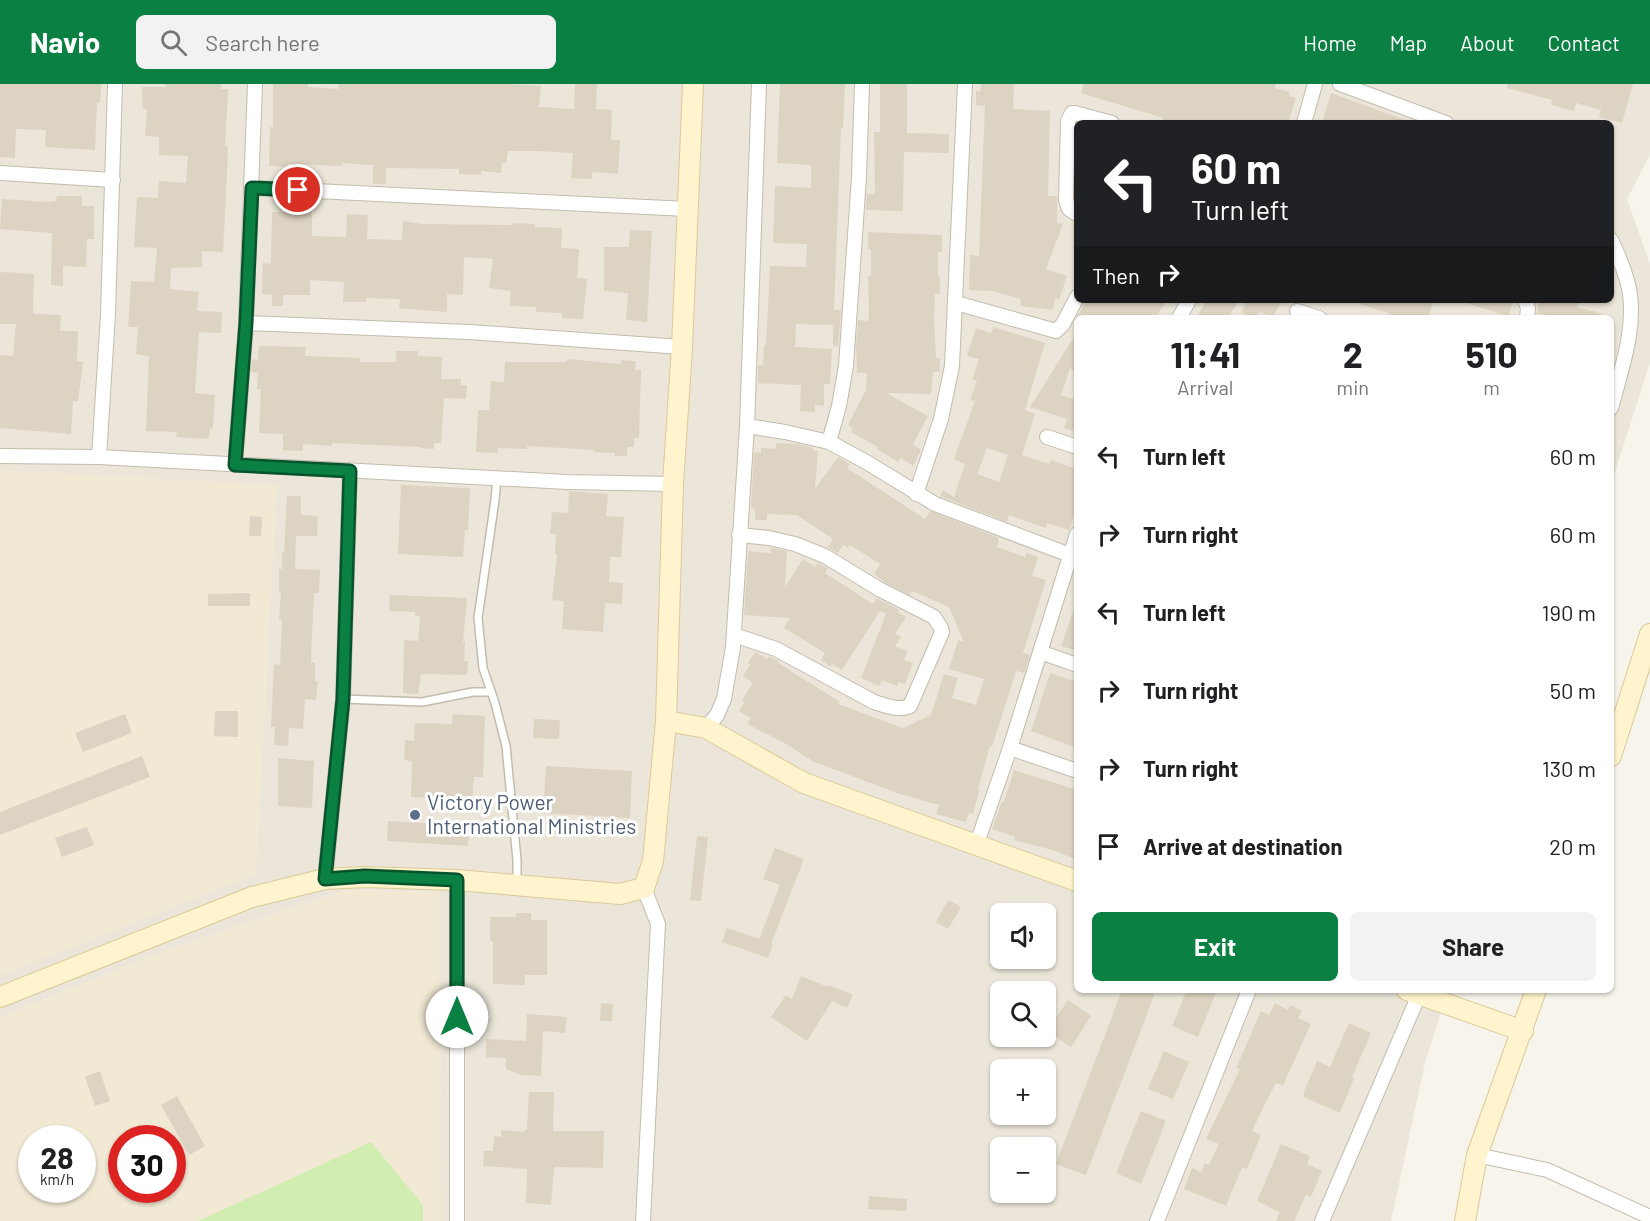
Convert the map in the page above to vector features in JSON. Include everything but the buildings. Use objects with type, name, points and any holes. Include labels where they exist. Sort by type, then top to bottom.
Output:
[{"type":"street","points":[[99,457],[113,180],[115,84]]},
{"type":"street","points":[[235,465],[246,323],[255,84]]},
{"type":"street","points":[[642,1221],[658,924],[644,888],[653,861],[666,721],[673,484],[693,84]]},
{"type":"street","points":[[706,728],[717,715],[724,699],[732,666],[747,426],[759,84]]},
{"type":"street","points":[[829,442],[839,406],[846,366],[859,177],[862,84]]},
{"type":"street","points":[[916,494],[941,419],[952,366],[965,84]]},
{"type":"street","points":[[1305,120],[1315,84]]},
{"type":"street","points":[[1340,84],[1416,118]]},
{"type":"street","points":[[1074,212],[1069,209],[1066,200],[1068,121],[1072,113],[1101,120]]},
{"type":"street","points":[[0,173],[113,180]]},
{"type":"street","points":[[252,188],[687,209]]},
{"type":"street","points":[[1614,246],[1628,284],[1630,309],[1629,330],[1614,395]]},
{"type":"street","points":[[956,303],[1056,331],[1063,324],[1074,303]]},
{"type":"street","points":[[1297,311],[1310,315]]},
{"type":"street","points":[[246,323],[470,332],[681,347]]},
{"type":"street","points":[[747,426],[829,442],[868,463],[916,494],[961,515],[1070,555]]},
{"type":"street","points":[[1047,437],[1074,446]]},
{"type":"street","points":[[0,456],[99,457],[496,478],[673,484]]},
{"type":"street","points":[[325,879],[343,699],[350,471]]},
{"type":"street","points":[[734,635],[776,649],[874,702],[892,708],[904,708],[910,706],[942,632],[934,617],[879,589],[825,556],[795,544],[739,535]]},
{"type":"street","points":[[976,846],[1011,748],[1074,543]]},
{"type":"street","points":[[1614,747],[1650,633]]},
{"type":"street","points":[[1040,652],[1074,664]]},
{"type":"street","points":[[666,721],[706,728],[804,783],[1074,880]]},
{"type":"street","points":[[1011,748],[1074,770]]},
{"type":"street","points":[[0,997],[252,897],[325,879],[365,876],[457,880],[620,894],[644,888]]},
{"type":"street","points":[[457,880],[457,1221]]},
{"type":"street","points":[[1157,1221],[1248,993]]},
{"type":"street","points":[[1322,1221],[1415,993]]},
{"type":"street","points":[[1421,993],[1523,1031]]},
{"type":"street","points":[[1466,1221],[1477,1155],[1535,993]]},
{"type":"street","points":[[1477,1155],[1547,1170],[1650,1217]]},
{"type":"lane","points":[[496,478],[495,500],[478,618],[483,668],[506,747],[517,860],[517,885]]},
{"type":"lane","points":[[343,699],[422,702],[473,692],[491,692]]},
{"type":"shaded area","points":[[0,84],[1650,84],[1650,155],[1627,199],[1650,264],[1650,363],[1614,475],[1614,315],[1074,315],[1074,993],[1447,993],[1425,1063],[1391,1221],[440,1221],[440,892],[347,890],[173,948],[0,1017]]},
{"type":"shaded area","points":[[0,470],[277,485],[256,874],[0,976]]},
{"type":"shaded area","points":[[347,890],[440,892],[441,1221],[0,1221],[0,1017],[173,948]]},
{"type":"green space","points":[[371,1142],[423,1205],[423,1221],[198,1221]]},
{"type":"place","name":"Victory Power International Ministries","points":[[415,815]]},
{"type":"route","points":[[298,190],[252,188],[246,323],[235,465],[350,471],[343,699],[325,879],[365,876],[457,880],[457,1017]]}]
